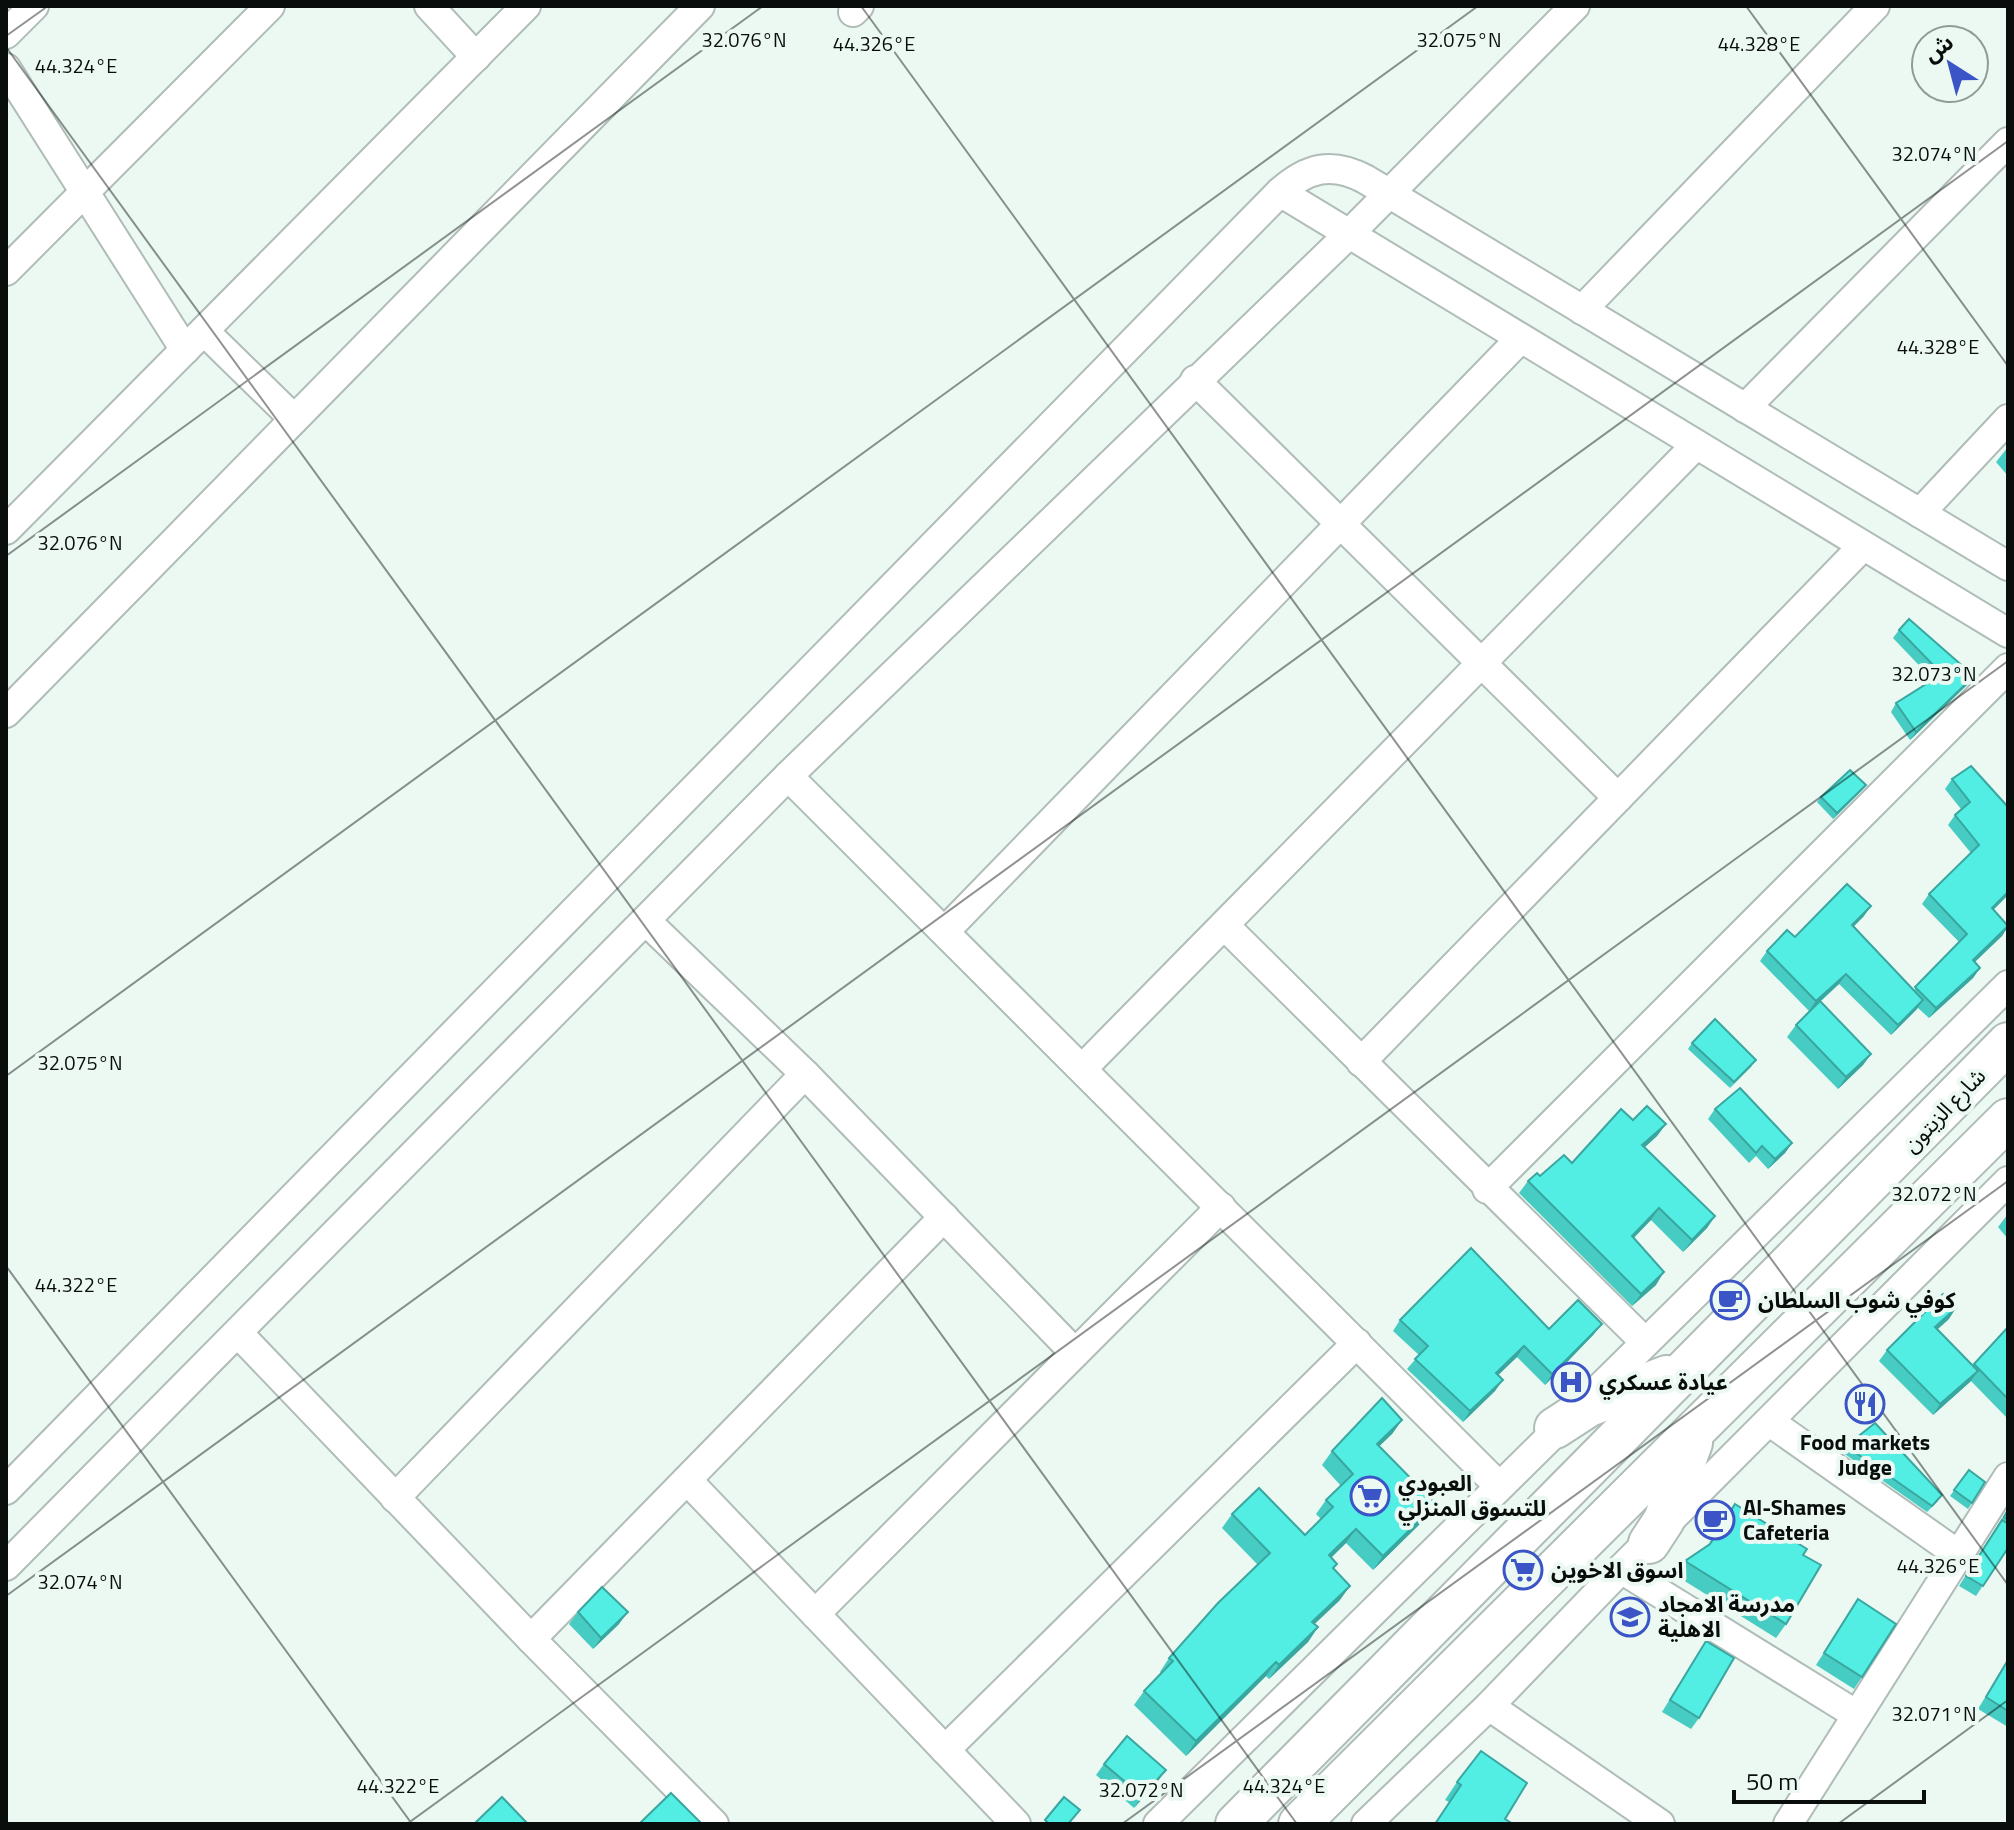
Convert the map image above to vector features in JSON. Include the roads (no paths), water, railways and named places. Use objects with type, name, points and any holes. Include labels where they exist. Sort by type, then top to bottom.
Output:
[{"type":"main road","name":"شارع الزيتون","points":[[1709,1346],[2008,1043]]},
{"type":"main road","points":[[1299,1824],[2008,1119]]},
{"type":"main road","points":[[1893,1162],[1895,1187],[1903,1196],[1928,1201]]},
{"type":"main road","points":[[1817,1237],[1830,1234],[1851,1245],[1856,1269]]},
{"type":"main road","points":[[1555,1428],[1589,1406],[1667,1377],[1709,1346]]},
{"type":"main road","points":[[1236,1824],[1709,1346]]},
{"type":"main road","points":[[1635,1556],[1664,1520],[1689,1446],[1702,1425]]},
{"type":"street","points":[[6,34],[34,6]]},
{"type":"street","points":[[6,271],[270,6]]},
{"type":"street","points":[[429,6],[476,57]]},
{"type":"street","points":[[6,530],[526,6]]},
{"type":"street","points":[[6,713],[700,6]]},
{"type":"street","points":[[6,1566],[788,776],[1348,235],[1575,6]]},
{"type":"street","points":[[1582,310],[1875,6]]},
{"type":"street","points":[[6,68],[84,192],[194,340],[294,419]]},
{"type":"street","points":[[1745,408],[2008,142]]},
{"type":"street","points":[[6,1490],[1297,177],[1318,168],[1347,170],[2008,566]]},
{"type":"street","points":[[1280,192],[2008,633]]},
{"type":"street","points":[[946,930],[1520,339]]},
{"type":"street","points":[[1195,380],[1618,798]]},
{"type":"street","points":[[1920,513],[2008,419]]},
{"type":"street","points":[[1083,1068],[1696,445]]},
{"type":"street","points":[[1361,1062],[1863,546]]},
{"type":"street","points":[[1487,1189],[2008,668]]},
{"type":"street","points":[[788,776],[946,930],[1498,1485]]},
{"type":"street","points":[[646,921],[805,1074],[1075,1353]]},
{"type":"street","points":[[1224,925],[1487,1189],[1645,1342]]},
{"type":"street","points":[[1158,1824],[1555,1428],[2008,985]]},
{"type":"street","points":[[395,1498],[805,1074]]},
{"type":"street","points":[[1366,1824],[1489,1706],[2008,1181]]},
{"type":"street","points":[[815,1614],[1221,1207]]},
{"type":"street","points":[[531,1639],[944,1217]]},
{"type":"street","points":[[239,1334],[531,1639],[714,1824]]},
{"type":"street","points":[[945,1750],[1357,1343]]},
{"type":"street","points":[[1770,1422],[1959,1555]]},
{"type":"street","points":[[1788,1824],[2008,1477]]},
{"type":"street","points":[[687,1480],[1016,1824]]},
{"type":"street","points":[[1635,1556],[1857,1715]]},
{"type":"street","points":[[1489,1706],[1660,1824]]},
{"type":"place","name":"كوفي شوب السلطان","points":[[1730,1300]]},
{"type":"place","name":"عيادة عسكري","points":[[1571,1382]]},
{"type":"place","name":"Food markets Judge","points":[[1865,1404]]},
{"type":"place","name":"العبودي للتسوق المنزلي","points":[[1370,1496]]},
{"type":"place","name":"Al-Shames Cafeteria","points":[[1715,1520]]},
{"type":"place","name":"اسوق الاخوين","points":[[1523,1570]]},
{"type":"place","name":"مدرسة الامجاد الاهلية","points":[[1630,1617]]}]
